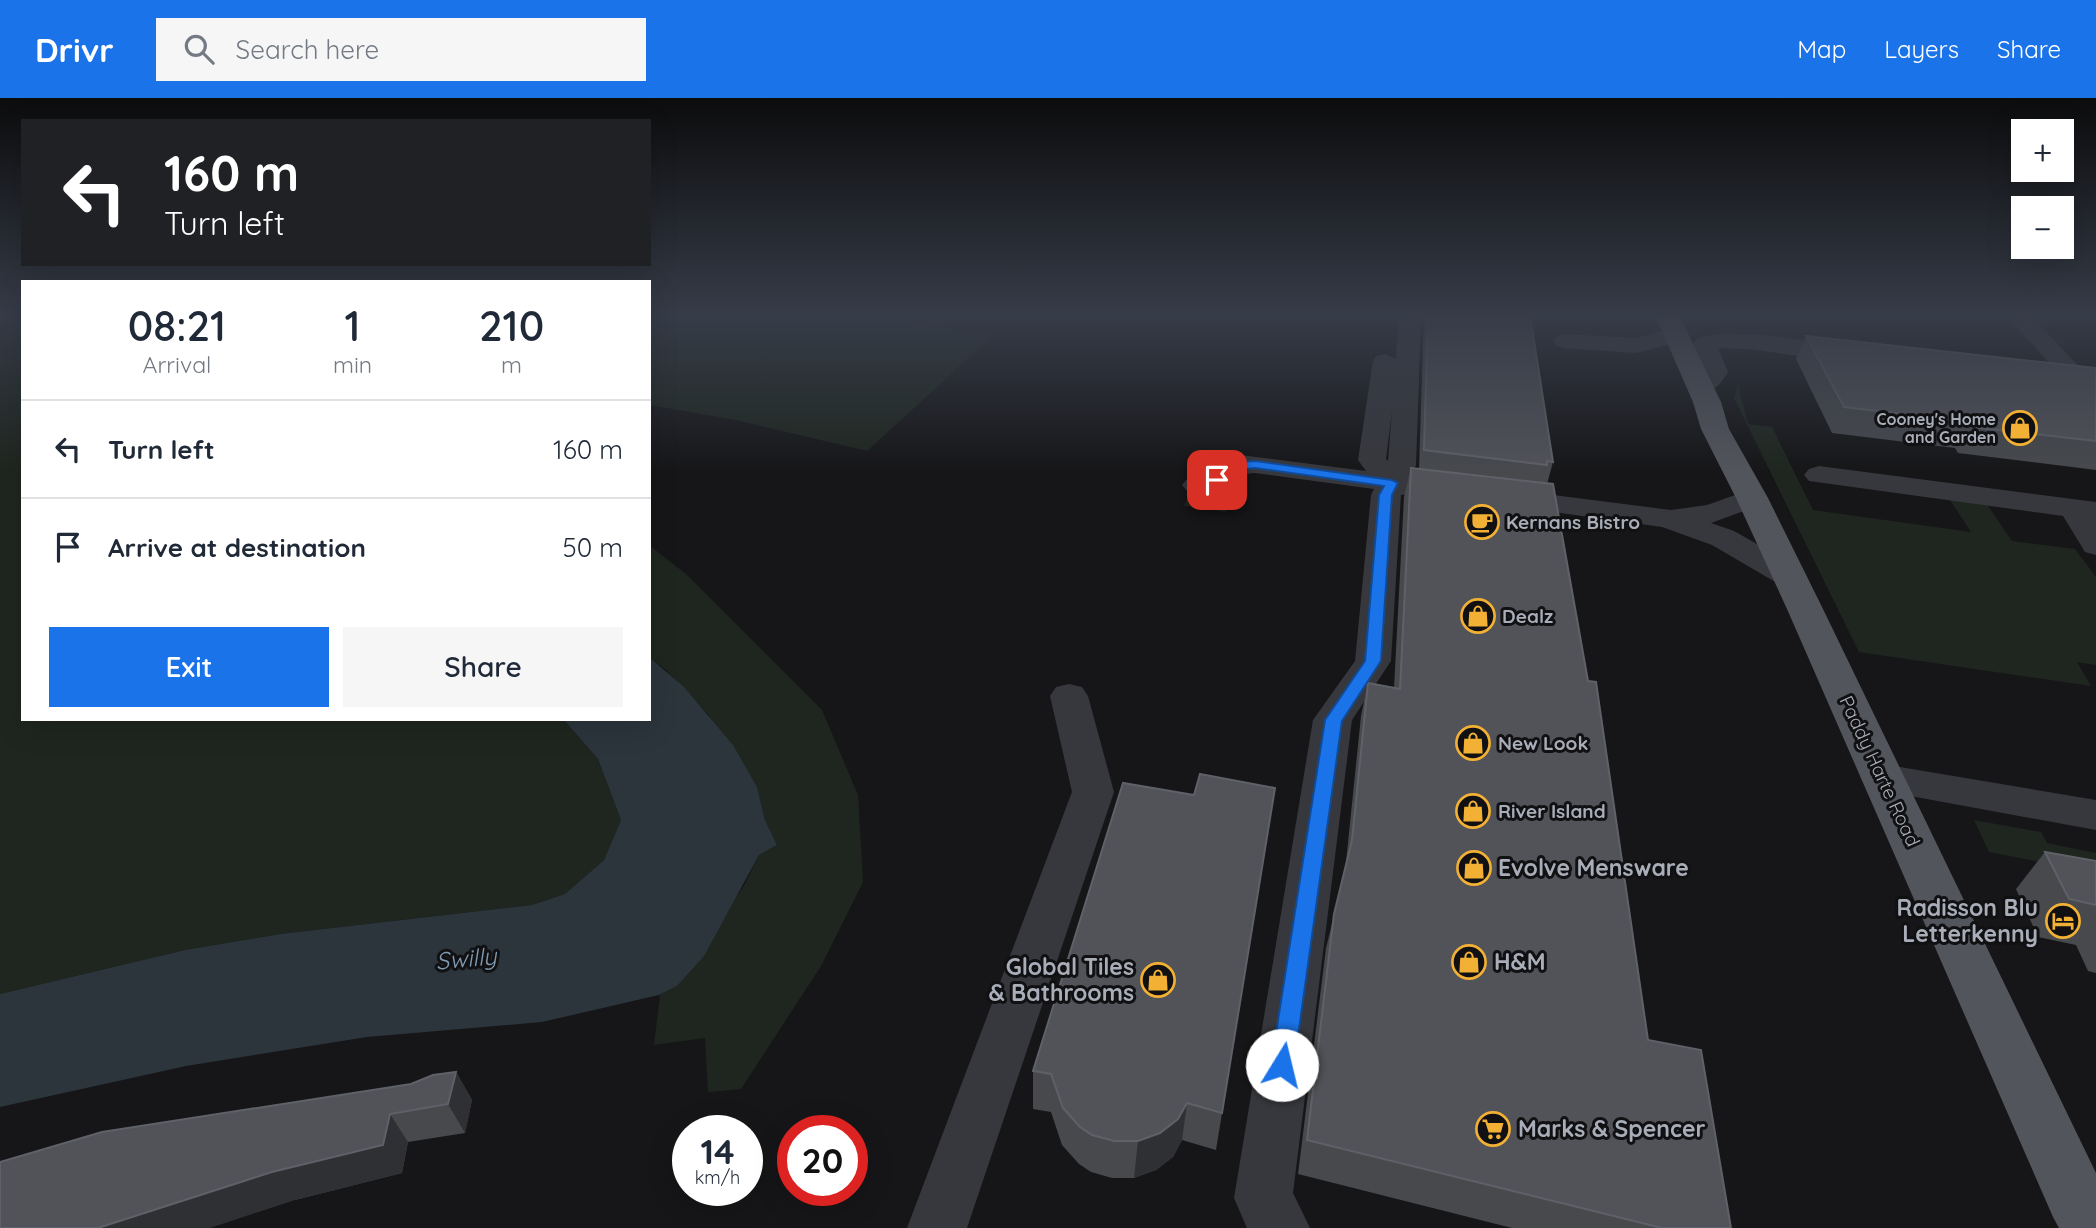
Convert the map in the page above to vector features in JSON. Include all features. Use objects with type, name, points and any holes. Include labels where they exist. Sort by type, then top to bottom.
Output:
[{"type":"main road","name":"Paddy Harte Road","points":[[1691,368],[1715,429],[1752,498],[1882,778],[2077,1217]]},
{"type":"lane","points":[[1383,368],[1372,460],[1392,483]]},
{"type":"lane","points":[[1280,1228],[1263,1198],[1333,720],[1373,661],[1386,495],[1402,465],[1407,368]]},
{"type":"lane","points":[[1672,368],[1697,381],[1710,382],[1716,372],[1714,368]]},
{"type":"lane","points":[[2072,368],[2087,382]]},
{"type":"lane","points":[[2041,377],[2087,382]]},
{"type":"lane","points":[[1197,485],[1217,480],[1240,464],[1667,518],[1723,538],[1788,576]]},
{"type":"lane","points":[[1819,475],[2085,510],[2096,545]]},
{"type":"lane","points":[[1667,518],[1712,513],[1752,498]]},
{"type":"lane","points":[[937,1228],[1093,792],[1069,696]]},
{"type":"lane","points":[[1882,778],[2096,815]]},
{"type":"shaded area","points":[[0,368],[21,368],[21,721],[565,721],[598,759],[621,820],[604,860],[565,894],[532,905],[280,934],[185,950],[0,994]]},
{"type":"shaded area","points":[[651,368],[958,368],[867,451],[736,420],[651,405]]},
{"type":"shaded area","points":[[1738,385],[1748,424],[1772,427],[1813,510],[1971,532],[1950,500],[1986,503],[2012,541],[2075,549],[2096,577],[2096,665],[2077,662],[2091,686],[1859,652],[1734,398]]},
{"type":"shaded area","points":[[1243,476],[1226,512],[1184,506],[1190,490],[1218,488]]},
{"type":"shaded area","points":[[651,547],[686,574],[822,710],[858,795],[863,882],[821,966],[741,1089],[708,1092],[705,1038],[654,1045],[660,995],[677,986],[745,884],[759,855],[777,845],[765,820],[757,787],[707,713],[666,670],[651,659]]},
{"type":"shaded area","points":[[1974,820],[2041,832],[2047,843],[2096,853],[2096,873],[1989,852]]},
{"type":"water","name":"Swilly","points":[[651,659],[684,687],[733,745],[757,787],[765,820],[777,845],[759,855],[704,956],[677,986],[659,995],[542,1022],[367,1037],[186,1066],[0,1107],[0,994],[185,950],[280,934],[532,905],[565,894],[604,860],[621,820],[598,759],[565,721],[651,721]]},
{"type":"building","points":[[1426,368],[1538,368],[1553,462],[1547,461],[1547,465],[1424,450]]},
{"type":"building","points":[[1823,368],[2096,368],[2096,441],[1972,427],[1969,422],[1844,407]]},
{"type":"building","points":[[1411,468],[1553,484],[1588,681],[1596,682],[1648,1040],[1701,1050],[1731,1228],[1662,1228],[1307,1140],[1334,914],[1352,840],[1368,683],[1400,689]]},
{"type":"building","name":"Global Tiles & Bathrooms","points":[[1200,774],[1275,788],[1222,1113],[1187,1103],[1178,1119],[1160,1133],[1138,1141],[1114,1141],[1092,1135],[1080,1127],[1063,1108],[1051,1074],[1033,1071],[1123,783],[1194,795]]},
{"type":"building","points":[[2045,852],[2096,861],[2096,905],[2069,899]]},
{"type":"building","points":[[456,1072],[448,1104],[390,1114],[383,1145],[272,1172],[98,1228],[0,1228],[0,1162],[102,1132],[411,1084],[433,1075]]},
{"type":"place","name":"Cooney's Home and Garden","points":[[2020,428]]},
{"type":"place","name":"Kernans Bistro","points":[[1482,522]]},
{"type":"place","name":"Dealz","points":[[1478,616]]},
{"type":"place","name":"New Look","points":[[1473,743]]},
{"type":"place","name":"River Island","points":[[1473,811]]},
{"type":"place","name":"Evolve Mensware","points":[[1474,868]]},
{"type":"place","name":"Radisson Blu Letterkenny","points":[[2063,921]]},
{"type":"place","name":"H&M","points":[[1469,962]]},
{"type":"place","name":"Global Tiles & Bathrooms","points":[[1158,980]]},
{"type":"place","name":"Marks & Spencer","points":[[1493,1129]]},
{"type":"route","points":[[1217,480],[1240,464],[1255,464],[1392,483],[1386,495],[1373,661],[1333,720],[1282,1065]]}]
